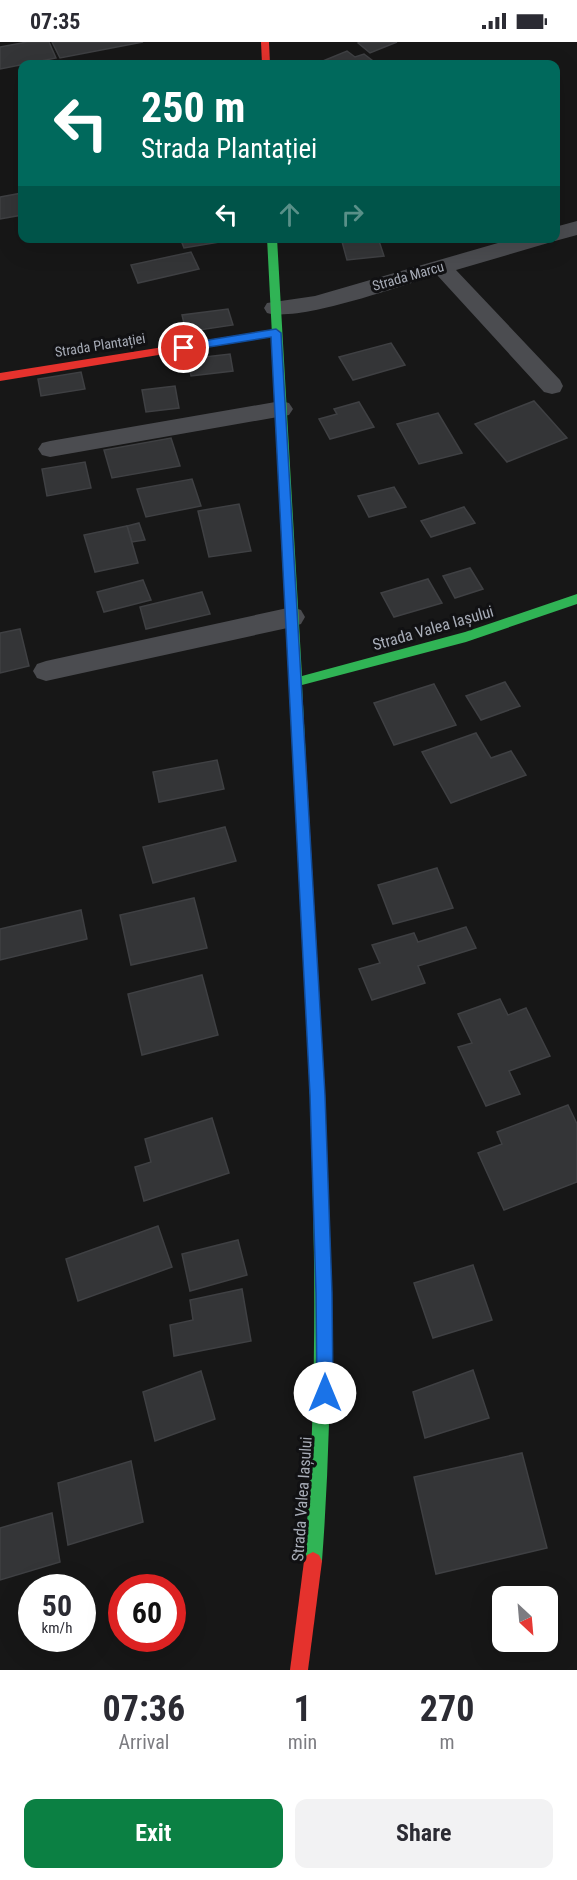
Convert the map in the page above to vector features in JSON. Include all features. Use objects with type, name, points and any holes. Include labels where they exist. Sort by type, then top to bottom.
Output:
[{"type":"main road","points":[[265,42],[266,60]]},
{"type":"main road","name":"Strada Valea Iașului","points":[[272,243],[317,1095],[325,1382],[320,1498],[309,1610],[299,1670]]},
{"type":"main road","name":"Strada Plantației","points":[[0,377],[276,333]]},
{"type":"main road","name":"Strada Valea Iașului","points":[[296,682],[466,637],[577,599]]},
{"type":"street","points":[[560,233],[577,228]]},
{"type":"street","name":"Strada Marcu","points":[[275,308],[316,303],[523,243]]},
{"type":"street","points":[[441,267],[552,386]]},
{"type":"street","points":[[50,449],[281,409]]},
{"type":"street","points":[[46,671],[292,617]]},
{"type":"building","points":[[27,42],[49,42],[56,58],[18,60],[18,65],[0,69],[0,47]]},
{"type":"building","points":[[52,42],[143,42],[60,58]]},
{"type":"building","points":[[397,42],[370,53],[358,43]]},
{"type":"building","points":[[347,51],[355,57],[364,54],[372,60],[325,60]]},
{"type":"building","points":[[18,194],[18,216],[0,219],[0,197]]},
{"type":"building","points":[[182,243],[214,243],[184,248]]},
{"type":"building","points":[[342,243],[380,243],[384,256],[347,260]]},
{"type":"building","points":[[191,252],[199,269],[138,283],[131,265]]},
{"type":"building","points":[[228,309],[233,325],[186,332],[182,315]]},
{"type":"building","points":[[391,343],[405,365],[353,380],[339,357]]},
{"type":"building","points":[[230,354],[233,371],[191,376],[188,359]]},
{"type":"building","points":[[81,372],[85,389],[41,396],[38,379]]},
{"type":"building","points":[[175,386],[179,408],[146,412],[142,390]]},
{"type":"building","points":[[534,401],[567,438],[507,462],[475,424]]},
{"type":"building","points":[[359,402],[374,427],[330,439],[319,419],[337,414],[334,409]]},
{"type":"building","points":[[438,413],[462,453],[419,464],[397,424]]},
{"type":"building","points":[[171,438],[180,466],[112,478],[104,450]]},
{"type":"building","points":[[85,462],[91,488],[47,496],[42,469]]},
{"type":"building","points":[[192,479],[201,506],[146,517],[137,489]]},
{"type":"building","points":[[394,487],[406,507],[369,517],[358,496]]},
{"type":"building","points":[[239,504],[251,551],[209,557],[198,511]]},
{"type":"building","points":[[464,507],[475,523],[431,537],[421,521]]},
{"type":"building","points":[[139,523],[145,540],[132,542],[127,526]]},
{"type":"building","points":[[127,526],[138,563],[95,572],[84,535]]},
{"type":"building","points":[[470,568],[483,589],[455,598],[443,576]]},
{"type":"building","points":[[428,579],[442,603],[394,617],[381,593]]},
{"type":"building","points":[[143,580],[151,600],[104,612],[97,592]]},
{"type":"building","points":[[202,592],[210,614],[146,629],[140,607]]},
{"type":"building","points":[[20,629],[29,666],[0,673],[0,633]]},
{"type":"building","points":[[505,682],[520,706],[481,720],[466,696]]},
{"type":"building","points":[[434,684],[456,725],[394,745],[374,703]]},
{"type":"building","points":[[476,733],[491,758],[511,751],[526,775],[451,803],[422,752]]},
{"type":"building","points":[[217,760],[224,789],[159,802],[153,772]]},
{"type":"building","points":[[225,827],[236,861],[153,883],[143,847]]},
{"type":"building","points":[[437,868],[453,908],[393,924],[378,885]]},
{"type":"building","points":[[194,898],[207,948],[131,965],[120,915]]},
{"type":"building","points":[[81,910],[87,939],[0,960],[0,929]]},
{"type":"building","points":[[466,927],[476,948],[418,966],[425,983],[372,1000],[359,969],[380,963],[372,945],[414,933],[418,942]]},
{"type":"building","points":[[202,975],[218,1035],[142,1055],[128,994]]},
{"type":"building","points":[[500,999],[508,1015],[526,1008],[550,1056],[509,1071],[520,1094],[486,1106],[458,1047],[472,1043],[458,1014]]},
{"type":"building","points":[[568,1105],[577,1124],[577,1182],[504,1210],[478,1153],[502,1144],[497,1132]]},
{"type":"building","points":[[212,1118],[229,1173],[144,1201],[135,1167],[151,1162],[145,1139]]},
{"type":"building","points":[[158,1226],[172,1267],[78,1301],[66,1259]]},
{"type":"building","points":[[238,1240],[247,1275],[190,1291],[182,1254]]},
{"type":"building","points":[[473,1265],[492,1320],[433,1338],[414,1283]]},
{"type":"building","points":[[242,1289],[251,1341],[174,1356],[170,1325],[193,1320],[190,1300]]},
{"type":"building","points":[[473,1370],[489,1418],[425,1438],[413,1392]]},
{"type":"building","points":[[201,1371],[215,1419],[155,1441],[143,1392]]},
{"type":"building","points":[[522,1453],[547,1548],[436,1574],[414,1477]]},
{"type":"building","points":[[131,1461],[143,1522],[68,1545],[58,1483]]},
{"type":"building","points":[[52,1513],[60,1562],[0,1580],[0,1528]]},
{"type":"traffic: fast","points":[[272,243],[300,761]]},
{"type":"traffic: fast","points":[[296,682],[466,637],[577,599]]},
{"type":"traffic: fast","points":[[313,1561],[322,1433],[323,1368],[322,1239],[315,1046]]},
{"type":"traffic: jam","points":[[265,42],[266,60]]},
{"type":"traffic: jam","points":[[0,377],[276,333]]},
{"type":"traffic: jam","points":[[300,761],[315,1046]]},
{"type":"traffic: jam","points":[[299,1670],[313,1561]]},
{"type":"route","points":[[184,348],[276,333],[308,887],[324,1293],[325,1393]]}]
